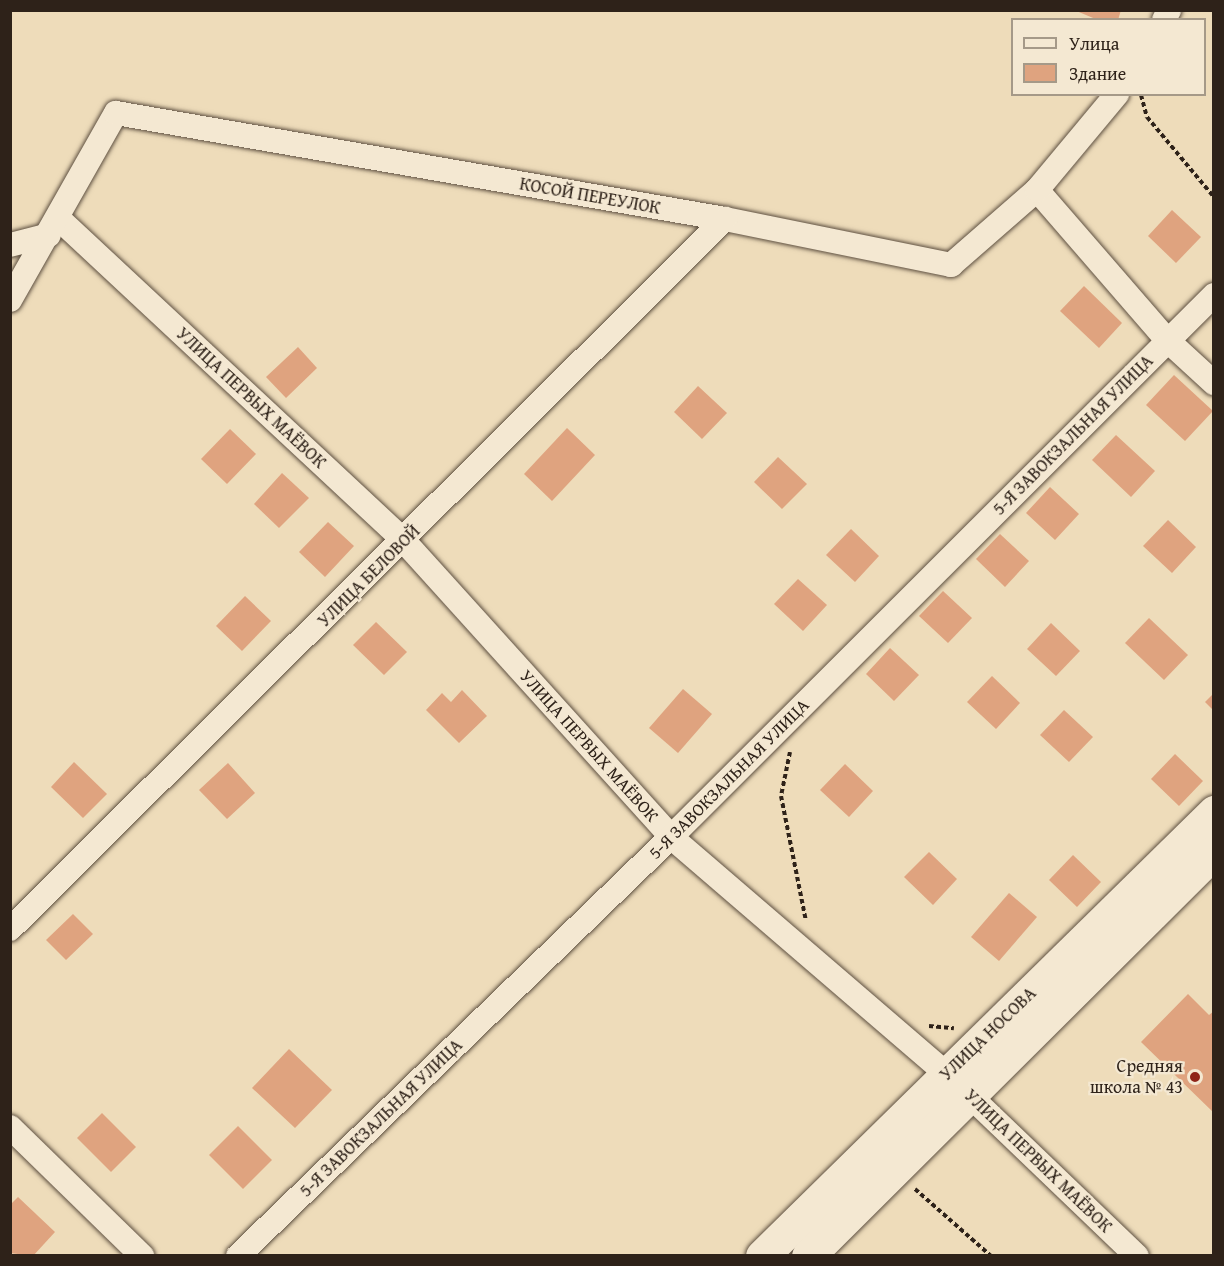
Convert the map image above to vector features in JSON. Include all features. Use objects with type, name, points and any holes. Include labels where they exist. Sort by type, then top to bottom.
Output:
[{"type":"main road","name":"УЛИЦА НОСОВА","points":[[808,1256],[958,1085],[1214,812]]},
{"type":"main road","name":"УЛИЦА НОСОВА","points":[[762,1256],[958,1085],[1214,852]]},
{"type":"street","points":[[1115,96],[1037,190],[1167,340],[1214,383]]},
{"type":"street","name":"КОСОЙ ПЕРЕУЛОК","points":[[54,227],[116,113],[725,219],[951,265],[1037,190]]},
{"type":"street","name":"УЛИЦА БЕЛОВОЙ","points":[[10,929],[404,541],[725,219]]},
{"type":"street","points":[[10,245],[54,227]]},
{"type":"street","points":[[10,300],[54,227]]},
{"type":"street","name":"УЛИЦА ПЕРВЫХ МАЁВОК","points":[[54,227],[404,541],[671,837],[958,1085],[1137,1256]]},
{"type":"street","name":"5-Я ЗАВОКЗАЛЬНАЯ УЛИЦА","points":[[238,1256],[671,837],[1214,295]]},
{"type":"street","points":[[10,1127],[142,1256]]},
{"type":"path","points":[[1142,96],[1148,117],[1214,197]]},
{"type":"path","points":[[798,710],[781,796],[814,960]]},
{"type":"path","points":[[908,1182],[992,1256]]},
{"type":"building","points":[[1074,10],[1121,10],[1119,18],[1093,18]]},
{"type":"building","points":[[1172,210],[1201,237],[1176,263],[1148,236]]},
{"type":"building","points":[[1084,286],[1122,323],[1099,348],[1060,311]]},
{"type":"building","points":[[298,347],[317,368],[286,398],[266,377]]},
{"type":"building","points":[[1174,375],[1213,411],[1185,441],[1146,405]]},
{"type":"building","points":[[698,386],[727,413],[702,439],[674,412]]},
{"type":"building","points":[[567,428],[595,455],[552,501],[524,474]]},
{"type":"building","points":[[230,429],[256,454],[227,484],[201,459]]},
{"type":"building","points":[[1116,435],[1155,471],[1131,497],[1092,460]]},
{"type":"building","points":[[778,457],[807,484],[782,509],[754,482]]},
{"type":"building","points":[[282,473],[309,498],[279,528],[254,504]]},
{"type":"building","points":[[1050,487],[1079,514],[1055,540],[1026,513]]},
{"type":"building","points":[[1168,520],[1196,547],[1172,573],[1143,546]]},
{"type":"building","points":[[328,522],[354,546],[325,577],[299,552]]},
{"type":"building","points":[[851,529],[879,556],[855,582],[826,555]]},
{"type":"building","points":[[1000,534],[1029,561],[1005,587],[976,559]]},
{"type":"building","points":[[798,579],[827,605],[803,631],[774,604]]},
{"type":"building","points":[[943,591],[972,618],[948,643],[919,616]]},
{"type":"building","points":[[245,596],[271,621],[242,651],[216,626]]},
{"type":"building","points":[[1149,618],[1188,655],[1164,680],[1125,643]]},
{"type":"building","points":[[376,622],[407,652],[384,675],[353,645]]},
{"type":"building","points":[[1051,623],[1080,651],[1056,676],[1027,649]]},
{"type":"building","points":[[890,648],[919,675],[894,701],[866,674]]},
{"type":"building","points":[[992,676],[1020,703],[996,729],[967,702]]},
{"type":"building","points":[[683,689],[712,714],[678,753],[649,728]]},
{"type":"building","points":[[462,690],[487,716],[459,743],[426,710],[442,693],[451,702]]},
{"type":"building","points":[[1214,693],[1214,711],[1205,702]]},
{"type":"building","points":[[1064,710],[1093,737],[1069,762],[1040,735]]},
{"type":"building","points":[[1175,754],[1203,781],[1179,806],[1151,779]]},
{"type":"building","points":[[74,762],[107,794],[83,818],[51,787]]},
{"type":"building","points":[[228,763],[255,793],[227,819],[199,790]]},
{"type":"building","points":[[845,764],[873,791],[849,817],[820,790]]},
{"type":"building","points":[[929,852],[957,879],[933,905],[904,877]]},
{"type":"building","points":[[1073,855],[1101,882],[1077,907],[1049,880]]},
{"type":"building","points":[[1009,893],[1037,917],[999,961],[971,937]]},
{"type":"building","points":[[73,914],[93,934],[66,960],[46,940]]},
{"type":"building","name":"Средняя школа № 43","points":[[1188,994],[1209,1015],[1214,1011],[1214,1113],[1141,1042]]},
{"type":"building","points":[[289,1049],[332,1090],[295,1128],[252,1088]]},
{"type":"building","points":[[102,1113],[136,1147],[111,1172],[77,1138]]},
{"type":"building","points":[[238,1126],[272,1160],[243,1189],[209,1155]]},
{"type":"building","points":[[18,1197],[55,1232],[33,1256],[10,1253],[10,1205]]},
{"type":"place","name":"Средняя школа № 43","points":[[1195,1077]]}]
